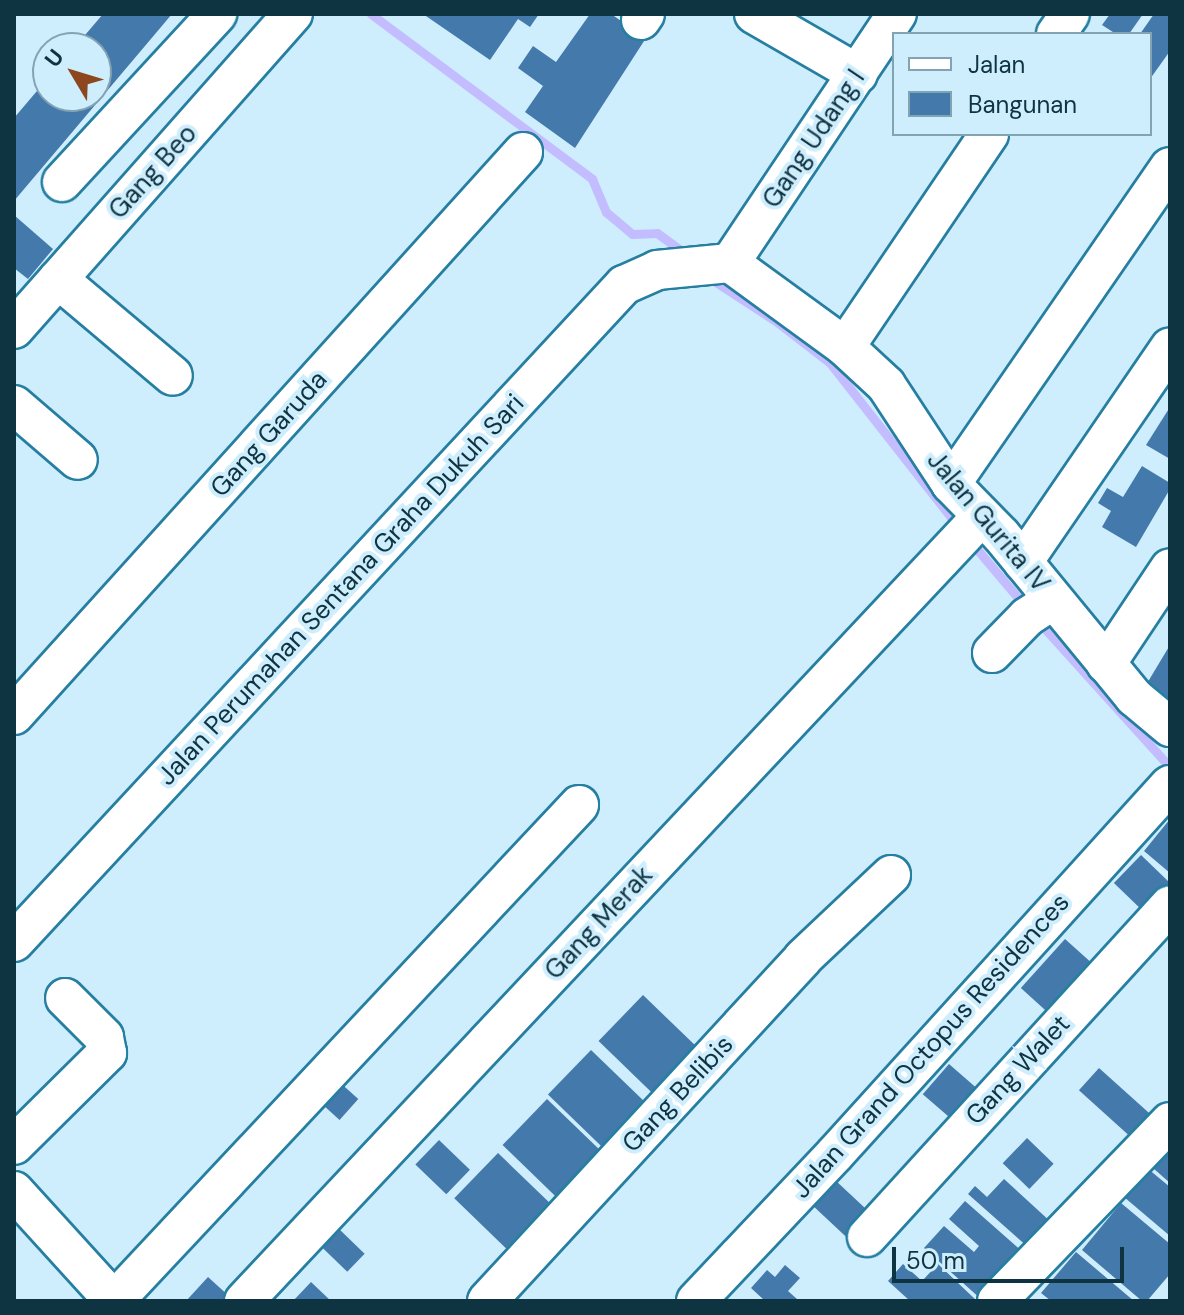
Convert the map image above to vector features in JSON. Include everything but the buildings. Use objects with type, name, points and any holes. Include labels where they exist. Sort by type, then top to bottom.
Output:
[{"type":"street","points":[[62,182],[217,14]]},
{"type":"street","name":"Gang Beo","points":[[14,329],[293,14]]},
{"type":"street","points":[[754,14],[858,74]]},
{"type":"street","name":"Gang Udang I","points":[[713,265],[858,74],[897,14]]},
{"type":"street","points":[[1057,32],[1070,14]]},
{"type":"street","points":[[845,347],[988,136]]},
{"type":"street","name":"Gang Garuda","points":[[14,715],[523,152]]},
{"type":"street","points":[[951,484],[1170,167]]},
{"type":"street","name":"Jalan Gurita IV","points":[[713,265],[845,347],[886,385],[951,484],[967,531],[1023,562],[1040,608],[1106,664],[1134,697],[1170,727]]},
{"type":"street","name":"Jalan Perumahan Sentana Graha Dukuh Sari","points":[[14,942],[624,285],[657,270],[713,265]]},
{"type":"street","points":[[58,279],[173,376]]},
{"type":"street","points":[[1023,562],[1170,347]]},
{"type":"street","points":[[14,405],[78,460]]},
{"type":"street","name":"Gang Merak","points":[[244,1301],[967,531]]},
{"type":"street","points":[[1106,664],[1170,568]]},
{"type":"street","points":[[992,653],[1040,608]]},
{"type":"street","name":"Jalan Grand Octopus Residences","points":[[696,1301],[835,1154],[1167,788]]},
{"type":"street","points":[[14,1191],[114,1301],[579,805]]},
{"type":"street","name":"Gang Belibis","points":[[487,1301],[803,958],[882,883]]},
{"type":"street","name":"Gang Walet","points":[[867,1237],[1170,905]]},
{"type":"street","points":[[14,1145],[107,1053],[104,1037],[65,998]]},
{"type":"street","points":[[997,1301],[1170,1122]]},
{"type":"waterway","points":[[371,14],[592,179],[606,212],[632,234],[657,233],[690,257]]},
{"type":"waterway","points":[[708,277],[777,322],[830,363],[958,526]]},
{"type":"waterway","points":[[970,541],[1025,606]]},
{"type":"waterway","points":[[1037,620],[1170,767]]}]
